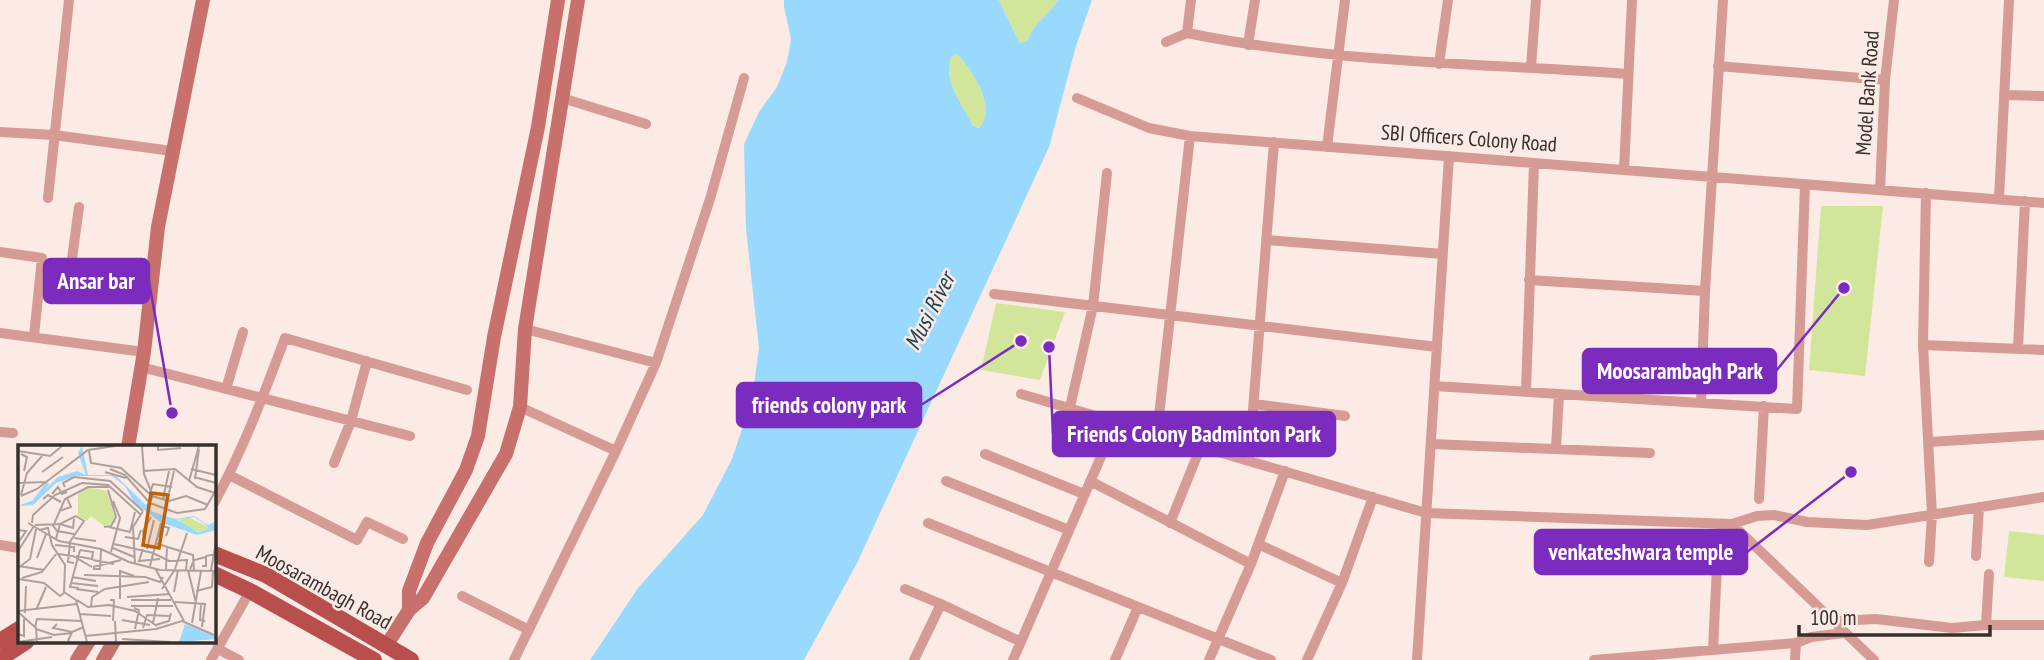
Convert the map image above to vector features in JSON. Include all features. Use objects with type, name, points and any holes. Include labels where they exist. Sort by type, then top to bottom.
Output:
[{"type":"main road","name":"Moosarambagh Road","points":[[215,554],[266,575],[411,660]]},
{"type":"main road","name":"Moosarambagh Road","points":[[215,574],[250,591],[373,660]]},
{"type":"main road","points":[[0,640],[18,630]]},
{"type":"main road","points":[[0,659],[26,642]]},
{"type":"street","points":[[48,198],[69,0]]},
{"type":"street","points":[[128,445],[144,352],[158,227],[203,0]]},
{"type":"street","points":[[409,610],[409,591],[422,555],[466,470],[478,436],[503,289],[538,127],[558,0]]},
{"type":"street","points":[[386,646],[409,610],[423,598],[506,454],[520,407],[525,329],[578,0]]},
{"type":"street","points":[[1187,33],[1191,0]]},
{"type":"street","points":[[1248,45],[1255,0]]},
{"type":"street","points":[[1327,146],[1345,0]]},
{"type":"street","points":[[1439,64],[1448,0]]},
{"type":"street","points":[[1531,67],[1536,0]]},
{"type":"street","points":[[1623,170],[1632,0]]},
{"type":"street","points":[[1701,402],[1723,0]]},
{"type":"street","name":"Model Bank Road","points":[[1880,190],[1885,80],[1894,0]]},
{"type":"street","points":[[1999,199],[2010,0]]},
{"type":"street","points":[[1166,42],[1187,33],[1248,45],[1337,56],[1627,74]]},
{"type":"street","points":[[1718,66],[1885,80]]},
{"type":"street","points":[[514,660],[656,363],[710,199],[744,78]]},
{"type":"street","points":[[2004,95],[2044,96]]},
{"type":"street","points":[[562,98],[646,124]]},
{"type":"street","name":"SBI Officers Colony Road","points":[[1077,98],[1149,128],[1190,136],[2044,203]]},
{"type":"street","points":[[0,132],[54,135],[172,151]]},
{"type":"street","points":[[1157,433],[1190,136]]},
{"type":"street","points":[[1249,461],[1274,142]]},
{"type":"street","points":[[1417,660],[1449,156]]},
{"type":"street","points":[[1526,391],[1534,163]]},
{"type":"street","points":[[1070,407],[1093,306],[1107,173]]},
{"type":"street","points":[[1435,386],[1797,409],[1805,184]]},
{"type":"street","points":[[1926,194],[1923,345],[1932,515],[1929,562]]},
{"type":"street","points":[[2018,348],[2025,201]]},
{"type":"street","points":[[68,288],[79,207]]},
{"type":"street","points":[[1266,240],[1443,254]]},
{"type":"street","points":[[0,252],[42,258],[34,336]]},
{"type":"street","points":[[1529,280],[1705,292]]},
{"type":"street","points":[[41,284],[151,298]]},
{"type":"street","points":[[994,294],[1437,346]]},
{"type":"street","points":[[525,329],[656,363]]},
{"type":"street","points":[[226,389],[243,332]]},
{"type":"street","points":[[0,333],[144,352]]},
{"type":"street","points":[[215,501],[263,398],[285,338],[467,390]]},
{"type":"street","points":[[1923,345],[2044,350]]},
{"type":"street","points":[[334,463],[351,421],[367,361]]},
{"type":"street","points":[[141,367],[410,436]]},
{"type":"street","points":[[1021,394],[1426,513],[1719,524],[1774,515],[1807,522],[1867,525],[2044,497]]},
{"type":"street","points":[[1556,448],[1559,394]]},
{"type":"street","points":[[1254,404],[1345,416]]},
{"type":"street","points":[[1759,499],[1764,406]]},
{"type":"street","points":[[520,407],[616,451]]},
{"type":"street","points":[[1013,660],[1116,422]]},
{"type":"street","points":[[0,432],[13,433]]},
{"type":"street","points":[[1929,442],[2044,435]]},
{"type":"street","points":[[1432,444],[1650,453]]},
{"type":"street","points":[[1170,523],[1200,446]]},
{"type":"street","points":[[985,454],[1084,494]]},
{"type":"street","points":[[1209,660],[1251,564],[1284,471]]},
{"type":"street","points":[[229,475],[357,540],[367,522],[402,539]]},
{"type":"street","points":[[946,481],[1069,530]]},
{"type":"street","points":[[1090,481],[1251,564]]},
{"type":"street","points":[[1307,660],[1342,583],[1373,497]]},
{"type":"street","points":[[1976,556],[1979,507]]},
{"type":"street","points":[[928,523],[1271,660]]},
{"type":"street","points":[[1713,649],[1719,524]]},
{"type":"street","points":[[1732,524],[1874,660]]},
{"type":"street","points":[[1258,544],[1342,583]]},
{"type":"street","points":[[0,545],[18,548]]},
{"type":"street","points":[[1986,625],[1989,574]]},
{"type":"street","points":[[905,589],[1021,642]]},
{"type":"street","points":[[211,660],[250,591]]},
{"type":"street","points":[[462,596],[529,630]]},
{"type":"street","points":[[914,660],[941,604]]},
{"type":"street","points":[[1115,660],[1138,607]]},
{"type":"street","points":[[1835,621],[1876,619],[1952,628],[2044,625]]},
{"type":"street","points":[[1594,660],[1796,643],[1811,637],[1844,633]]},
{"type":"street","points":[[77,660],[88,642]]},
{"type":"street","points":[[103,660],[113,642]]},
{"type":"street","points":[[1795,660],[1796,643]]},
{"type":"street","points":[[218,649],[239,660]]},
{"type":"green space","points":[[999,0],[1058,0],[1023,44],[1019,42]]},
{"type":"green space","points":[[957,54],[976,79],[984,100],[986,110],[979,128],[973,126],[952,85],[949,67],[951,57]]},
{"type":"green space","points":[[1821,206],[1883,206],[1865,376],[1809,370]]},
{"type":"green space","points":[[996,303],[1065,312],[1040,380],[981,370]]},
{"type":"green space","points":[[2009,531],[2044,535],[2044,581],[2004,577]]},
{"type":"water","name":"Musi River","points":[[784,0],[999,0],[1019,42],[1022,43],[1028,40],[1033,29],[1058,0],[1092,0],[1076,46],[1049,147],[857,563],[804,660],[590,660],[638,588],[703,515],[732,459],[752,399],[759,348],[746,229],[744,144],[759,112],[777,87],[787,62],[791,39]],"holes":[[[957,54],[976,79],[984,100],[986,110],[979,128],[973,126],[952,85],[949,67],[951,57]]]},
{"type":"place","name":"Moosarambagh Park","points":[[1844,288]]},
{"type":"place","name":"friends colony park","points":[[1021,341]]},
{"type":"place","name":"Friends Colony Badminton Park","points":[[1049,347]]},
{"type":"place","name":"Ansar bar","points":[[172,413]]},
{"type":"place","name":"venkateshwara temple","points":[[1851,472]]}]
